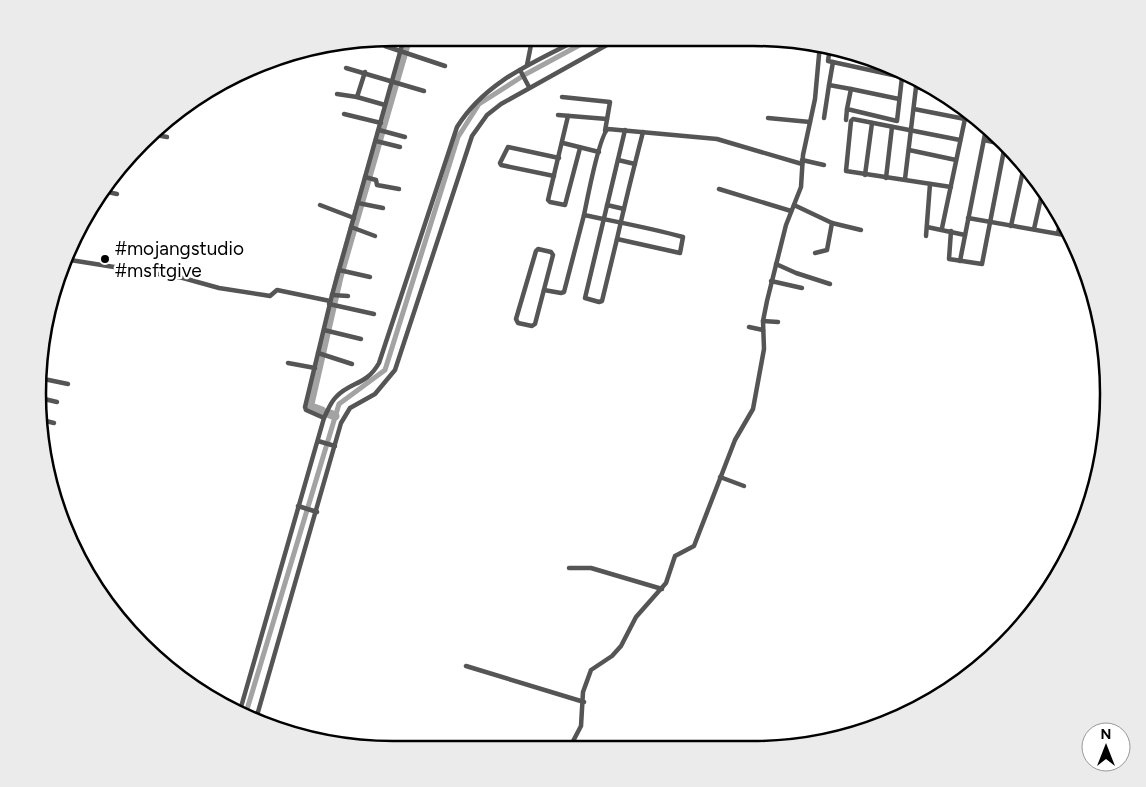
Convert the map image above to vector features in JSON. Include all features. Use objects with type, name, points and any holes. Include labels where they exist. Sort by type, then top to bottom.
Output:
[{"type":"street","points":[[386,46],[444,66]]},
{"type":"street","points":[[324,418],[305,409],[340,270],[353,228],[354,218],[360,203],[380,130],[380,123],[403,46]]},
{"type":"street","points":[[527,65],[531,46]]},
{"type":"street","points":[[241,706],[299,506],[321,442],[324,418],[331,402],[338,395],[365,380],[379,363],[457,127],[479,98],[527,65],[565,46]]},
{"type":"street","points":[[258,713],[333,445],[345,414],[350,408],[375,394],[395,370],[472,136],[487,115],[500,104],[528,85],[604,46]]},
{"type":"street","points":[[573,741],[581,726],[584,702],[583,692],[591,670],[612,656],[621,646],[636,618],[662,589],[675,556],[694,546],[735,440],[753,409],[764,349],[763,321],[771,281],[791,211],[801,188],[802,162],[810,122],[819,53]]},
{"type":"street","points":[[829,55],[828,61],[890,75]]},
{"type":"street","points":[[824,118],[833,62]]},
{"type":"street","points":[[346,68],[365,72],[424,91]]},
{"type":"street","points":[[520,71],[528,85]]},
{"type":"street","points":[[357,96],[365,72]]},
{"type":"street","points":[[847,110],[897,121],[902,80]]},
{"type":"street","points":[[829,85],[899,99]]},
{"type":"street","points":[[905,179],[916,87]]},
{"type":"street","points":[[846,120],[851,89]]},
{"type":"street","points":[[337,94],[357,96],[386,105]]},
{"type":"street","points":[[544,290],[564,292],[611,104],[608,101],[562,97]]},
{"type":"street","points":[[914,109],[962,116]]},
{"type":"street","points":[[344,114],[380,123]]},
{"type":"street","points":[[558,115],[607,119]]},
{"type":"street","points":[[568,116],[548,201],[565,205],[580,148]]},
{"type":"street","points":[[768,118],[810,122]]},
{"type":"street","points":[[951,187],[845,171],[851,121],[853,119],[960,140]]},
{"type":"street","points":[[942,228],[965,119]]},
{"type":"street","points":[[866,174],[872,123]]},
{"type":"street","points":[[886,178],[892,127]]},
{"type":"street","points":[[605,131],[612,128],[717,139],[802,162],[824,165]]},
{"type":"street","points":[[380,130],[405,138]]},
{"type":"street","points":[[625,130],[585,298],[599,302],[602,300],[618,239],[643,132]]},
{"type":"street","points":[[161,136],[167,138]]},
{"type":"street","points":[[960,262],[985,136]]},
{"type":"street","points":[[984,140],[991,142]]},
{"type":"street","points":[[377,141],[400,148]]},
{"type":"street","points":[[563,143],[598,152]]},
{"type":"street","points":[[554,176],[500,163],[508,147],[559,158]]},
{"type":"street","points":[[909,150],[956,160]]},
{"type":"street","points":[[951,231],[948,258],[960,262],[982,264],[1004,154]]},
{"type":"street","points":[[618,160],[635,164]]},
{"type":"street","points":[[1011,226],[1022,175]]},
{"type":"street","points":[[367,178],[376,180],[377,185],[399,189]]},
{"type":"street","points":[[926,236],[930,184]]},
{"type":"street","points":[[719,189],[791,211]]},
{"type":"street","points":[[111,193],[117,194]]},
{"type":"street","points":[[1034,229],[1040,200]]},
{"type":"street","points":[[360,203],[382,208]]},
{"type":"street","points":[[794,204],[832,223],[861,230]]},
{"type":"street","points":[[320,205],[354,218]]},
{"type":"street","points":[[607,205],[624,209]]},
{"type":"street","points":[[584,215],[683,237],[678,254],[618,239]]},
{"type":"street","points":[[968,218],[1058,233]]},
{"type":"street","points":[[815,253],[826,250],[832,223]]},
{"type":"street","points":[[927,227],[942,228],[965,235]]},
{"type":"street","points":[[353,228],[375,236]]},
{"type":"street","points":[[536,249],[553,253],[544,290],[535,324],[532,326],[518,323],[516,319],[536,249]]},
{"type":"street","points":[[73,260],[183,278],[219,288],[270,296],[278,290],[374,314]]},
{"type":"street","points":[[776,264],[796,274],[830,284]]},
{"type":"street","points":[[340,270],[370,276]]},
{"type":"street","points":[[771,281],[802,288]]},
{"type":"street","points":[[334,295],[348,296]]},
{"type":"street","points":[[763,321],[778,322]]},
{"type":"street","points":[[748,327],[763,330]]},
{"type":"street","points":[[326,330],[361,340]]},
{"type":"street","points":[[320,353],[352,364]]},
{"type":"street","points":[[288,363],[315,368]]},
{"type":"street","points":[[47,380],[68,384]]},
{"type":"street","points":[[46,399],[57,402]]},
{"type":"street","points":[[47,421],[54,423]]},
{"type":"street","points":[[321,442],[333,445]]},
{"type":"street","points":[[720,478],[744,486]]},
{"type":"street","points":[[299,506],[316,511]]},
{"type":"street","points":[[569,568],[600,570],[662,589]]},
{"type":"street","points":[[466,666],[584,702]]},
{"type":"waterway","points":[[322,411],[311,407],[310,404],[339,277],[406,46]]},
{"type":"waterway","points":[[247,708],[339,404],[385,370],[458,137],[479,104],[526,74],[578,46]]},
{"type":"waterway","points":[[330,414],[335,416]]},
{"type":"place","name":"#mojangstudio #msftgive","points":[[105,259]]}]
